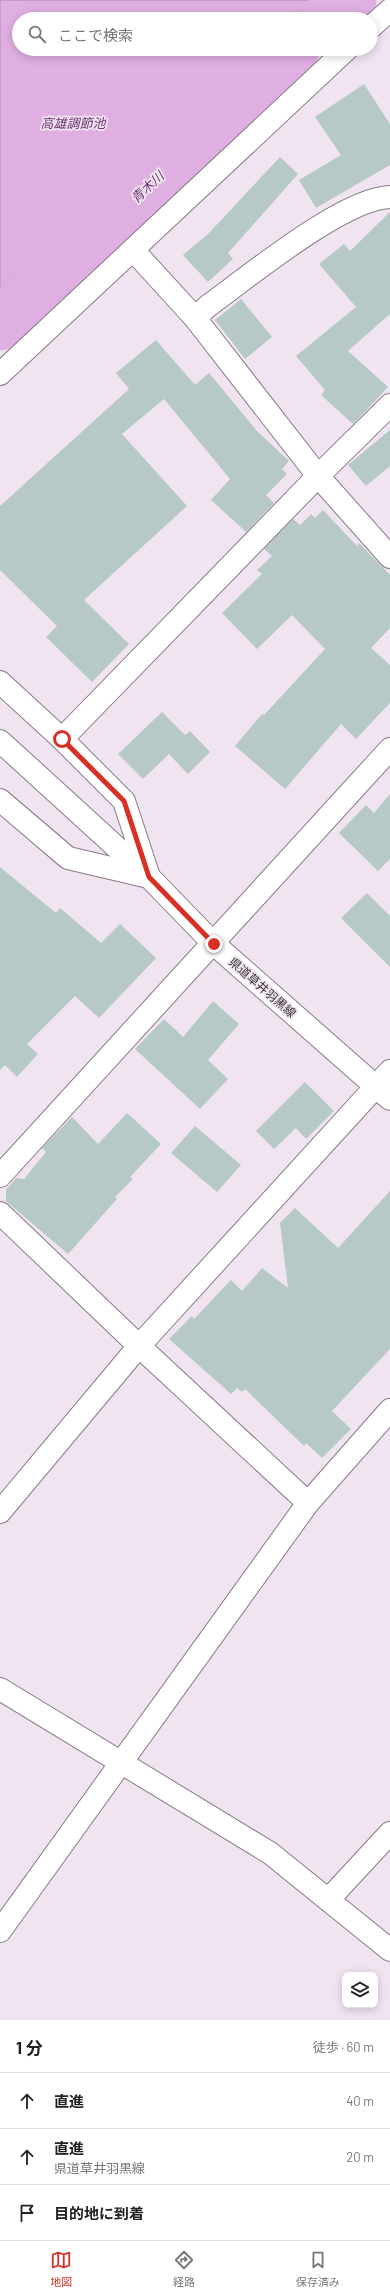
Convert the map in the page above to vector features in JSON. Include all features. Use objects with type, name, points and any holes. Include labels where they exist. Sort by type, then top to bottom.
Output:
[{"type":"street","points":[[378,21],[390,10]]},
{"type":"street","points":[[0,374],[340,56]]},
{"type":"street","points":[[195,318],[208,306],[243,280],[327,222],[366,201],[390,197]]},
{"type":"street","points":[[133,250],[195,318],[318,476],[390,557]]},
{"type":"street","points":[[62,739],[318,476],[390,405]]},
{"type":"street","points":[[0,682],[62,739],[124,801],[149,877]]},
{"type":"street","name":"県道草井羽黒線","points":[[0,741],[149,877],[214,944],[385,1085]]},
{"type":"street","points":[[0,1176],[214,944],[390,749]]},
{"type":"street","points":[[1,802],[68,858],[149,877]]},
{"type":"street","points":[[0,1512],[139,1346],[385,1085]]},
{"type":"street","points":[[0,1213],[139,1346],[308,1503]]},
{"type":"street","points":[[0,1931],[120,1762],[308,1503],[390,1410]]},
{"type":"street","points":[[0,1689],[270,1853],[390,1950]]},
{"type":"street","points":[[328,1900],[390,1833]]},
{"type":"water","name":"高雄調節池","points":[[0,0],[315,0],[301,12],[12,12],[12,56],[252,56],[0,288]]},
{"type":"building","points":[[364,84],[390,124],[390,165],[316,208],[299,180],[341,155],[315,117]]},
{"type":"building","points":[[280,157],[298,174],[228,253],[233,259],[208,282],[183,255],[208,234]]},
{"type":"building","points":[[390,212],[390,314],[348,351],[388,387],[353,424],[321,395],[325,390],[296,356],[356,307],[319,264],[344,244],[350,251]]},
{"type":"building","points":[[241,299],[272,337],[245,359],[215,320]]},
{"type":"building","points":[[156,340],[195,385],[209,373],[257,431],[289,461],[282,469],[287,474],[266,495],[274,503],[246,532],[211,500],[230,479],[164,399],[122,434],[187,506],[84,600],[129,644],[92,682],[46,637],[57,626],[0,570],[0,506],[129,389],[116,373]]},
{"type":"building","points":[[390,430],[390,466],[366,486],[348,465]]},
{"type":"building","points":[[323,510],[357,546],[359,543],[390,575],[390,628],[371,648],[390,665],[390,703],[356,739],[341,724],[285,789],[235,746],[262,714],[264,715],[325,649],[292,615],[257,649],[222,613],[262,574],[257,570],[272,556],[264,549],[293,519],[300,525],[311,514],[315,518]]},
{"type":"building","points":[[162,712],[185,735],[190,731],[210,752],[188,774],[169,754],[143,779],[118,754]]},
{"type":"building","points":[[390,794],[390,859],[378,871],[339,833],[366,805],[374,813]]},
{"type":"building","points":[[0,867],[56,913],[60,908],[101,943],[120,924],[156,958],[99,1018],[75,996],[27,1044],[38,1054],[17,1077],[5,1065],[0,1070]]},
{"type":"building","points":[[367,893],[390,916],[390,967],[341,918]]},
{"type":"building","points":[[213,1001],[239,1024],[208,1060],[228,1079],[200,1109],[135,1049],[164,1019],[183,1037]]},
{"type":"building","points":[[305,1082],[334,1111],[306,1139],[296,1128],[274,1149],[256,1131]]},
{"type":"building","points":[[127,1113],[161,1144],[130,1177],[133,1179],[115,1197],[117,1199],[68,1254],[6,1201],[6,1190],[16,1178],[24,1179],[46,1152],[42,1148],[72,1117],[98,1144]]},
{"type":"building","points":[[195,1126],[241,1165],[217,1192],[171,1153]]},
{"type":"building","points":[[390,1191],[390,1349],[332,1411],[351,1429],[322,1458],[306,1443],[304,1446],[245,1389],[242,1392],[237,1388],[231,1394],[169,1339],[192,1316],[194,1319],[231,1280],[242,1291],[262,1268],[288,1288],[280,1223],[295,1208],[338,1248]]},
{"type":"waterway","name":"青木川","points":[[335,12],[350,0]]},
{"type":"waterway","name":"青木川","points":[[0,324],[286,56]]},
{"type":"route","points":[[62,739],[124,801],[149,877],[214,944]]}]
